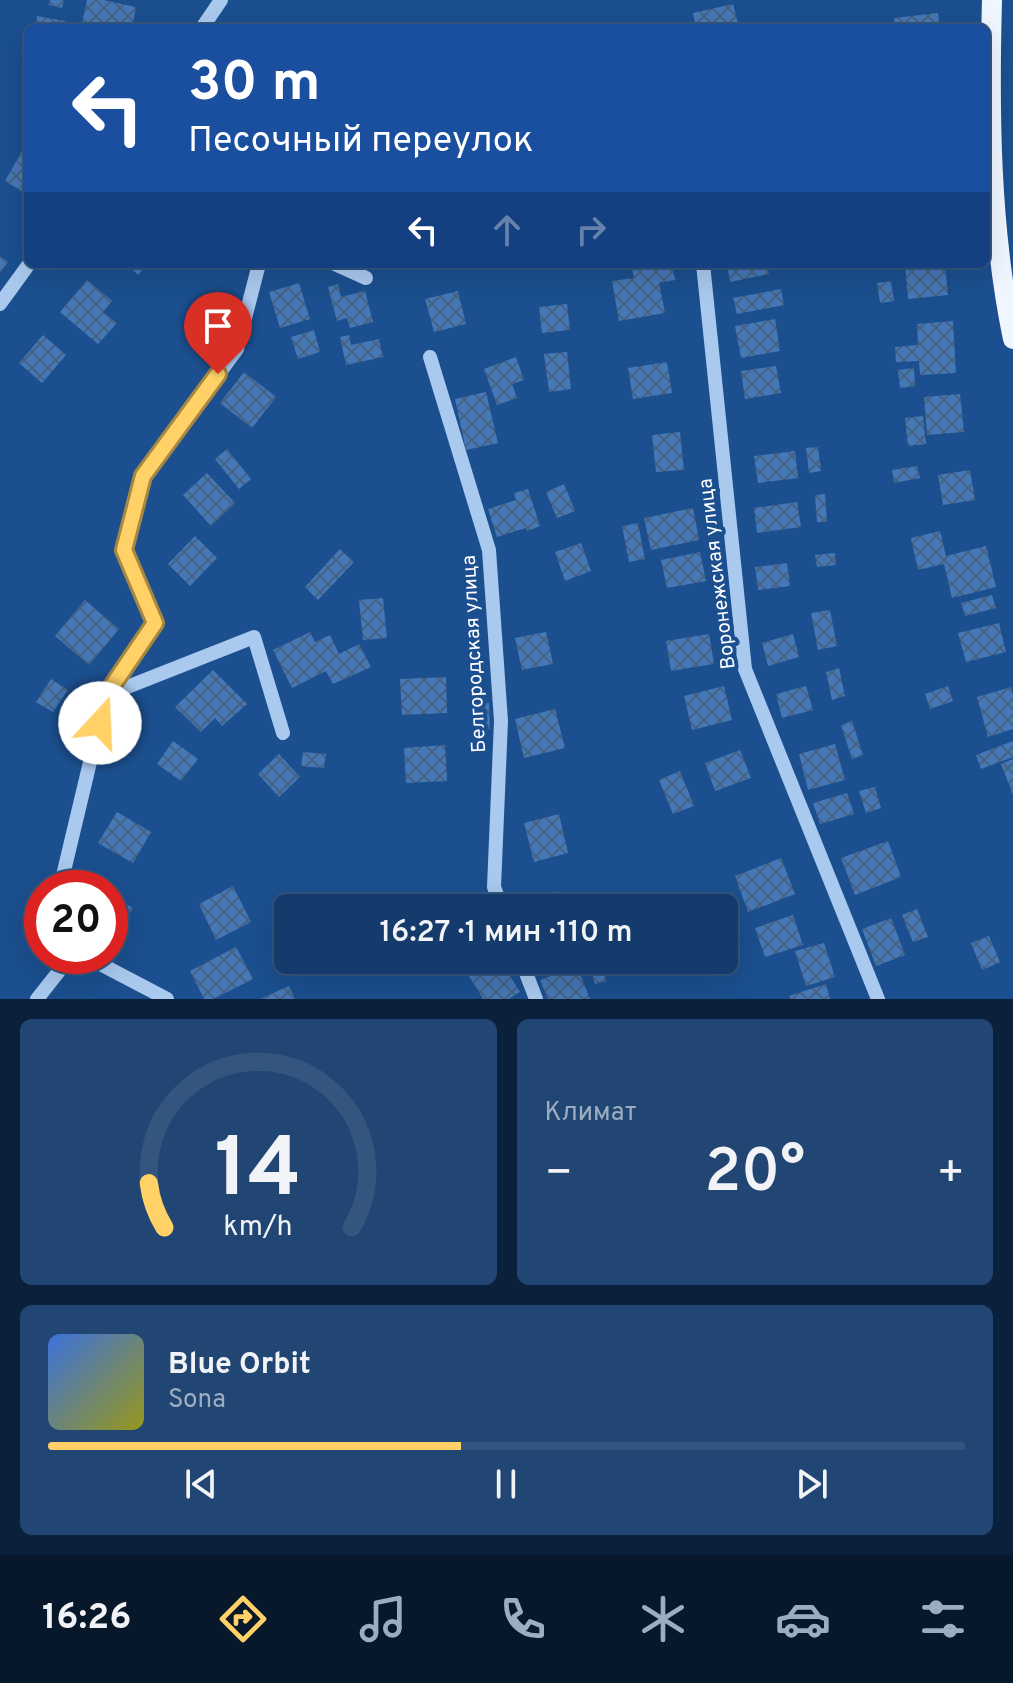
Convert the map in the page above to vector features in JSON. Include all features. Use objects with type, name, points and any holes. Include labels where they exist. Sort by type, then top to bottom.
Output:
[{"type":"main road","points":[[990,31],[992,0]]},
{"type":"main road","points":[[990,116],[993,197],[1013,339]]},
{"type":"street","points":[[205,24],[221,0]]},
{"type":"street","points":[[0,304],[26,268]]},
{"type":"street","points":[[64,870],[106,695],[155,623],[124,550],[143,476],[237,349],[258,268]]},
{"type":"street","points":[[344,268],[366,278]]},
{"type":"street","name":"Воронежская улица","points":[[703,268],[745,669],[878,999]]},
{"type":"street","name":"Белгородская улица","points":[[430,357],[489,550],[501,721],[494,887],[497,894]]},
{"type":"street","points":[[106,695],[254,637],[283,733]]},
{"type":"street","points":[[37,999],[57,974]]},
{"type":"street","points":[[119,974],[167,999]]},
{"type":"street","points":[[526,974],[536,999]]},
{"type":"building","points":[[50,0],[64,0],[62,8],[49,5]]},
{"type":"building","points":[[87,0],[136,7],[133,24],[82,24]]},
{"type":"building","points":[[733,4],[738,24],[695,24],[693,13]]},
{"type":"building","points":[[938,13],[939,24],[895,24],[894,18]]},
{"type":"building","points":[[37,16],[65,21],[65,24],[36,24]]},
{"type":"building","points":[[22,151],[24,193],[5,181]]},
{"type":"building","points":[[0,256],[8,262],[0,273]]},
{"type":"building","points":[[131,268],[144,268],[138,275]]},
{"type":"building","points":[[632,268],[673,268],[675,280],[659,283],[665,313],[619,321],[612,281],[634,278]]},
{"type":"building","points":[[728,268],[768,268],[769,274],[730,282]]},
{"type":"building","points":[[905,268],[945,268],[948,295],[908,299]]},
{"type":"building","points":[[87,280],[112,301],[103,312],[117,323],[98,344],[60,312]]},
{"type":"building","points":[[891,281],[894,301],[880,303],[877,283]]},
{"type":"building","points":[[299,283],[310,319],[280,328],[269,292]]},
{"type":"building","points":[[338,284],[341,297],[365,291],[373,322],[350,328],[347,318],[337,321],[328,287]]},
{"type":"building","points":[[781,289],[784,305],[737,314],[733,298]]},
{"type":"building","points":[[458,291],[466,324],[434,332],[425,299]]},
{"type":"building","points":[[567,304],[570,330],[542,333],[539,307]]},
{"type":"building","points":[[775,319],[780,351],[741,358],[735,326]]},
{"type":"building","points":[[953,321],[956,373],[920,375],[919,361],[896,362],[895,347],[918,345],[917,324]]},
{"type":"building","points":[[314,330],[320,352],[298,359],[291,337]]},
{"type":"building","points":[[43,335],[66,355],[42,383],[19,363]]},
{"type":"building","points":[[349,335],[351,345],[379,339],[383,357],[346,365],[340,337]]},
{"type":"building","points":[[567,352],[571,389],[549,392],[544,354]]},
{"type":"building","points":[[516,357],[524,380],[512,384],[517,398],[497,405],[484,369]]},
{"type":"building","points":[[667,362],[672,393],[633,399],[628,368]]},
{"type":"building","points":[[776,366],[781,393],[745,399],[741,371]]},
{"type":"building","points":[[914,368],[915,386],[900,388],[898,370]]},
{"type":"building","points":[[244,372],[276,397],[252,428],[220,403]]},
{"type":"building","points":[[486,392],[498,443],[466,450],[455,399]]},
{"type":"building","points":[[960,394],[964,432],[927,435],[924,397]]},
{"type":"building","points":[[923,416],[926,444],[908,446],[905,418]]},
{"type":"building","points":[[680,432],[684,470],[656,472],[652,435]]},
{"type":"building","points":[[818,447],[821,471],[809,473],[806,448]]},
{"type":"building","points":[[227,449],[251,479],[239,489],[215,459]]},
{"type":"building","points":[[795,451],[798,478],[758,483],[754,456]]},
{"type":"building","points":[[917,466],[920,478],[894,483],[892,470]]},
{"type":"building","points":[[970,470],[975,500],[943,505],[938,475]]},
{"type":"building","points":[[207,473],[235,503],[211,526],[183,495]]},
{"type":"building","points":[[564,484],[575,511],[557,518],[546,492]]},
{"type":"building","points":[[528,489],[540,526],[497,537],[488,509],[516,500],[514,493]]},
{"type":"building","points":[[825,494],[827,522],[817,522],[815,495]]},
{"type":"building","points":[[797,502],[801,527],[757,533],[754,508]]},
{"type":"building","points":[[693,508],[699,540],[651,550],[644,518]]},
{"type":"building","points":[[638,523],[645,559],[629,562],[622,526]]},
{"type":"building","points":[[940,531],[946,556],[986,546],[996,587],[952,598],[944,564],[918,570],[911,538]]},
{"type":"building","points":[[195,536],[217,558],[190,586],[168,564]]},
{"type":"building","points":[[581,543],[591,571],[565,581],[555,552]]},
{"type":"building","points":[[340,549],[354,562],[318,600],[305,587]]},
{"type":"building","points":[[700,552],[706,581],[667,588],[661,560]]},
{"type":"building","points":[[835,553],[836,565],[817,567],[815,555]]},
{"type":"building","points":[[787,563],[790,586],[758,590],[755,567]]},
{"type":"building","points":[[992,595],[996,608],[965,616],[961,603]]},
{"type":"building","points":[[383,598],[387,638],[363,640],[359,600]]},
{"type":"building","points":[[85,600],[119,629],[89,665],[55,636]]},
{"type":"building","points":[[830,610],[837,646],[818,650],[811,613]]},
{"type":"building","points":[[999,623],[1006,652],[966,662],[958,633]]},
{"type":"building","points":[[310,632],[315,642],[330,635],[339,654],[359,644],[371,667],[333,684],[326,671],[292,688],[273,650]]},
{"type":"building","points":[[546,632],[553,664],[522,670],[515,638]]},
{"type":"building","points":[[709,634],[714,664],[671,671],[666,641]]},
{"type":"building","points":[[793,634],[799,657],[768,666],[762,643]]},
{"type":"building","points":[[839,668],[845,696],[832,700],[826,672]]},
{"type":"building","points":[[213,670],[247,704],[222,726],[215,718],[201,732],[175,707]]},
{"type":"building","points":[[446,677],[447,713],[402,715],[400,679]]},
{"type":"building","points":[[51,679],[68,690],[53,712],[36,702]]},
{"type":"building","points":[[724,686],[732,720],[692,730],[684,696]]},
{"type":"building","points":[[806,686],[813,710],[782,718],[776,694]]},
{"type":"building","points":[[948,686],[953,701],[930,709],[925,694]]},
{"type":"building","points":[[1011,687],[1013,729],[988,737],[977,697]]},
{"type":"building","points":[[489,703],[490,729],[472,730],[471,704]]},
{"type":"building","points":[[555,709],[565,748],[524,758],[515,719]]},
{"type":"building","points":[[852,721],[863,755],[852,759],[841,725]]},
{"type":"building","points":[[173,741],[198,759],[181,781],[157,764]]},
{"type":"building","points":[[1013,741],[1013,757],[981,769],[976,755]]},
{"type":"building","points":[[835,744],[845,780],[808,790],[799,754]]},
{"type":"building","points":[[445,745],[447,781],[406,783],[404,748]]},
{"type":"building","points":[[740,750],[751,778],[715,791],[705,763]]},
{"type":"building","points":[[303,752],[326,754],[324,768],[301,766]]},
{"type":"building","points":[[279,754],[300,777],[279,797],[258,774]]},
{"type":"building","points":[[1013,759],[1013,795],[1001,764]]},
{"type":"building","points":[[680,771],[694,806],[673,814],[659,780]]},
{"type":"building","points":[[875,787],[881,808],[866,813],[859,791]]},
{"type":"building","points":[[847,793],[854,814],[820,824],[813,803]]},
{"type":"building","points":[[117,812],[151,832],[133,863],[98,843]]},
{"type":"building","points":[[559,814],[568,853],[534,862],[524,823]]},
{"type":"building","points":[[888,841],[901,877],[855,895],[841,858]]},
{"type":"building","points":[[781,858],[795,894],[748,912],[735,876]]},
{"type":"building","points":[[233,886],[251,922],[216,940],[199,904]]},
{"type":"building","points":[[917,909],[928,937],[913,942],[902,915]]},
{"type":"building","points":[[793,915],[803,945],[765,957],[755,928]]},
{"type":"building","points":[[891,918],[905,955],[876,966],[862,929]]},
{"type":"building","points":[[989,936],[1000,962],[982,970],[971,943]]},
{"type":"building","points":[[824,943],[835,977],[806,986],[795,951]]},
{"type":"building","points":[[236,947],[253,979],[213,999],[204,999],[190,971]]},
{"type":"building","points":[[509,974],[520,992],[509,999],[483,999],[469,976]]},
{"type":"building","points":[[556,974],[580,974],[590,999],[548,999],[540,980]]},
{"type":"building","points":[[592,974],[604,974],[606,981],[595,984]]},
{"type":"building","points":[[826,984],[830,999],[790,999],[789,996]]},
{"type":"building","points":[[289,986],[295,999],[260,999]]},
{"type":"route","points":[[100,723],[106,695],[155,623],[124,550],[143,476],[218,374]]}]
